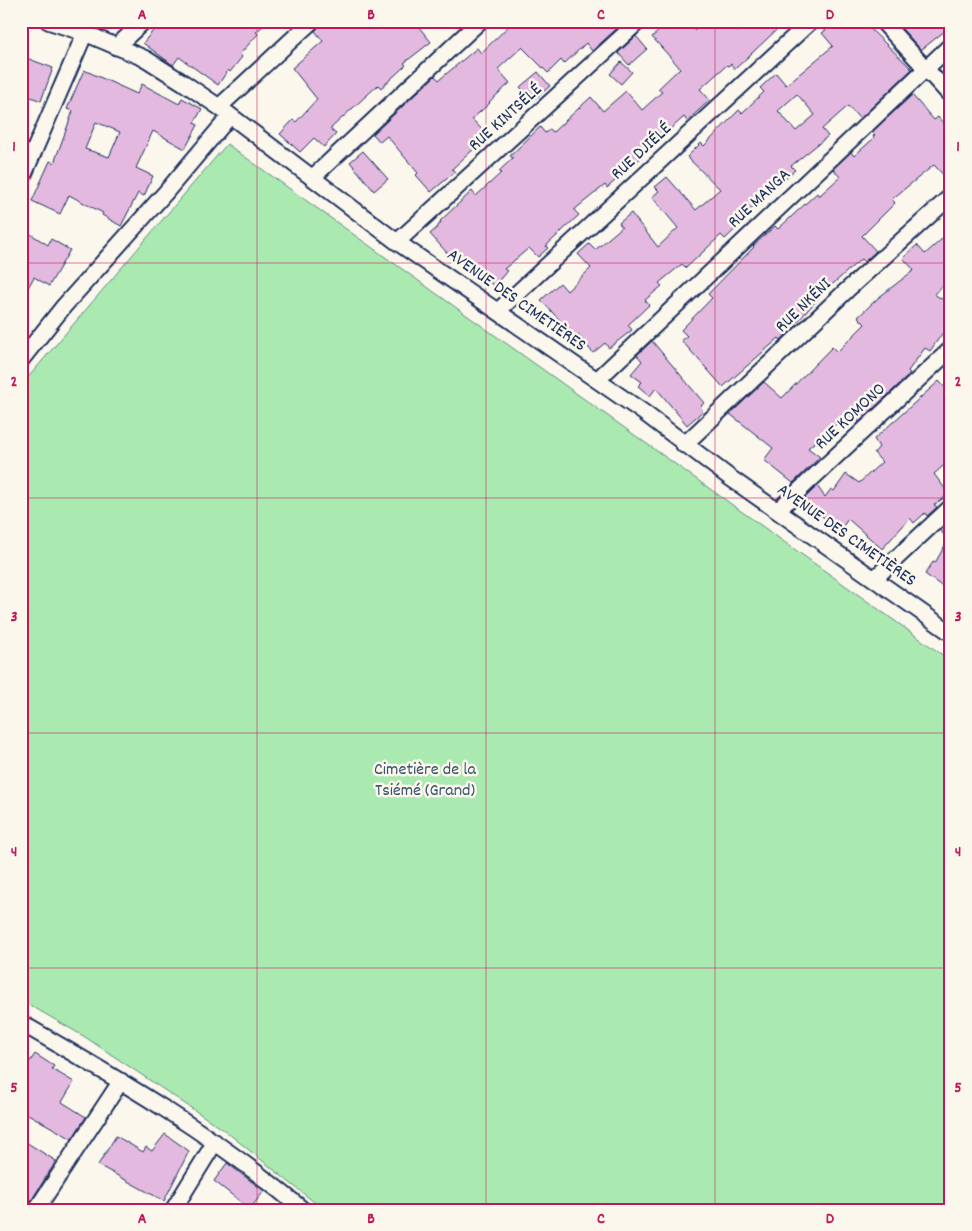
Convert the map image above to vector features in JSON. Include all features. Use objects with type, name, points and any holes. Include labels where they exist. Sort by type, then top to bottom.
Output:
[{"type":"street","name":"AVENUE DES CIMETIÈRES","points":[[48,21],[85,33],[161,68],[225,111],[397,242],[643,412],[684,446],[951,633]]},
{"type":"street","points":[[116,47],[144,21]]},
{"type":"street","points":[[21,360],[64,306],[166,192],[225,111],[312,21]]},
{"type":"street","points":[[312,178],[480,21]]},
{"type":"street","name":"RUE KINTSÉLÉ","points":[[397,242],[639,21]]},
{"type":"street","name":"RUE DJIÉLÉ","points":[[498,311],[811,21]]},
{"type":"street","points":[[882,21],[951,96]]},
{"type":"street","points":[[21,181],[85,33]]},
{"type":"street","name":"RUE MANGA","points":[[596,380],[951,45]]},
{"type":"street","name":"RUE NKÉNI","points":[[684,446],[848,290],[951,196]]},
{"type":"street","name":"RUE KOMONO","points":[[777,511],[951,350]]},
{"type":"street","points":[[874,580],[951,507]]},
{"type":"street","points":[[21,1023],[157,1102],[270,1182],[304,1210]]},
{"type":"street","points":[[36,1210],[121,1081]]},
{"type":"street","points":[[173,1210],[215,1142]]},
{"type":"green space","name":"Cimetière de la Tsiémé (Grand)","points":[[227,144],[951,661],[951,1210],[324,1210],[224,1130],[85,1037],[21,1000],[21,387]]},
{"type":"building","points":[[161,21],[269,21],[256,32],[258,34],[240,54],[242,57],[230,72],[228,70],[218,85],[179,57],[173,65],[143,43]]},
{"type":"building","points":[[321,21],[414,21],[431,42],[404,63],[406,65],[381,88],[378,85],[330,129],[336,134],[324,147],[314,138],[300,152],[280,134],[293,120],[296,122],[317,99],[292,68],[323,41],[315,31],[321,24]]},
{"type":"building","points":[[514,21],[624,22],[592,51],[586,43],[564,64],[561,60],[548,73],[522,47],[498,69],[510,83],[472,119],[488,136],[452,169],[455,172],[431,192],[416,175],[418,173],[387,136],[380,142],[373,134],[435,76],[439,80],[477,48],[481,53]]},
{"type":"building","points":[[670,21],[687,21],[694,30],[705,21],[729,21],[738,32],[749,21],[786,21],[735,69],[731,64],[727,65],[700,89],[710,100],[687,121],[684,117],[607,188],[605,185],[574,210],[579,215],[546,246],[548,248],[538,257],[529,248],[504,269],[507,271],[494,286],[453,252],[449,255],[430,234],[438,227],[440,221],[472,191],[476,196],[501,173],[499,171],[513,158],[510,156],[540,127],[545,133],[550,129],[553,132],[591,97],[603,111],[626,91],[642,110],[662,92],[658,89],[680,68],[652,37]]},
{"type":"building","points":[[837,21],[862,21],[912,69],[860,119],[848,106],[822,129],[828,136],[791,166],[795,170],[738,220],[741,224],[725,239],[721,235],[686,268],[682,264],[659,283],[662,286],[645,300],[649,305],[628,325],[632,330],[609,348],[605,343],[593,353],[578,335],[575,337],[541,300],[560,283],[567,291],[591,268],[578,254],[589,244],[595,250],[622,227],[619,223],[631,213],[658,247],[678,228],[652,197],[659,191],[655,187],[667,177],[696,210],[720,189],[687,157],[701,143],[704,146],[739,110],[742,113],[764,92],[760,88],[776,73],[786,85],[833,46],[822,33]],"holes":[[[797,94],[815,115],[796,131],[778,111]]]},
{"type":"building","points":[[895,21],[951,21],[951,26],[921,50]]},
{"type":"building","points":[[636,36],[647,49],[629,65],[618,53]]},
{"type":"building","points":[[21,56],[53,68],[41,101],[21,93]]},
{"type":"building","points":[[621,62],[632,72],[621,84],[610,74]]},
{"type":"building","points":[[84,70],[137,94],[142,84],[179,104],[182,98],[202,109],[194,123],[198,125],[185,149],[153,131],[136,168],[153,176],[144,196],[138,193],[121,226],[102,215],[103,213],[69,195],[60,214],[32,201],[50,161],[54,163],[73,111],[67,109]],"holes":[[[96,122],[120,132],[109,157],[85,149]]]},
{"type":"building","points":[[538,72],[550,86],[532,101],[520,87]]},
{"type":"building","points":[[912,95],[934,120],[938,117],[951,132],[951,183],[934,165],[892,199],[895,203],[862,236],[876,251],[864,262],[861,259],[825,291],[781,340],[779,338],[723,387],[681,340],[687,336],[681,330],[712,298],[708,294],[753,246],[775,226],[778,229],[817,193],[819,196],[840,177],[833,169],[851,152],[854,156],[874,138],[873,136],[875,135],[872,132]]},
{"type":"building","points":[[363,151],[388,179],[374,191],[350,162]]},
{"type":"building","points":[[21,228],[48,245],[51,239],[70,250],[49,286],[34,277],[21,300]]},
{"type":"building","points":[[951,231],[951,278],[934,294],[951,305],[951,321],[930,351],[925,348],[908,371],[910,373],[908,376],[859,422],[848,414],[808,448],[820,457],[793,483],[764,460],[773,448],[730,414],[764,382],[782,398],[832,347],[837,352],[865,324],[858,317],[878,298],[914,270],[903,258],[917,245],[925,254]]},
{"type":"building","points":[[652,341],[704,403],[700,407],[703,411],[687,425],[656,388],[650,396],[638,386],[642,382],[631,374],[642,361],[637,355]]},
{"type":"building","points":[[939,381],[951,394],[951,459],[934,474],[949,494],[934,505],[937,507],[927,516],[925,513],[914,523],[910,518],[882,549],[848,519],[841,529],[801,502],[817,486],[825,497],[831,489],[834,491],[846,474],[859,483],[882,462],[874,453],[879,447],[874,439]]},
{"type":"building","points":[[949,522],[951,524],[951,593],[925,574],[933,562],[935,563],[948,540],[940,530]]},
{"type":"building","points":[[35,1054],[54,1066],[52,1069],[74,1082],[62,1102],[86,1117],[72,1139],[21,1110],[21,1075]]},
{"type":"building","points":[[165,1134],[189,1151],[164,1201],[98,1165],[116,1136],[143,1152],[146,1147],[152,1151]]},
{"type":"building","points":[[21,1139],[56,1161],[31,1201],[21,1195]]},
{"type":"building","points":[[227,1163],[264,1191],[250,1209],[214,1181]]}]
